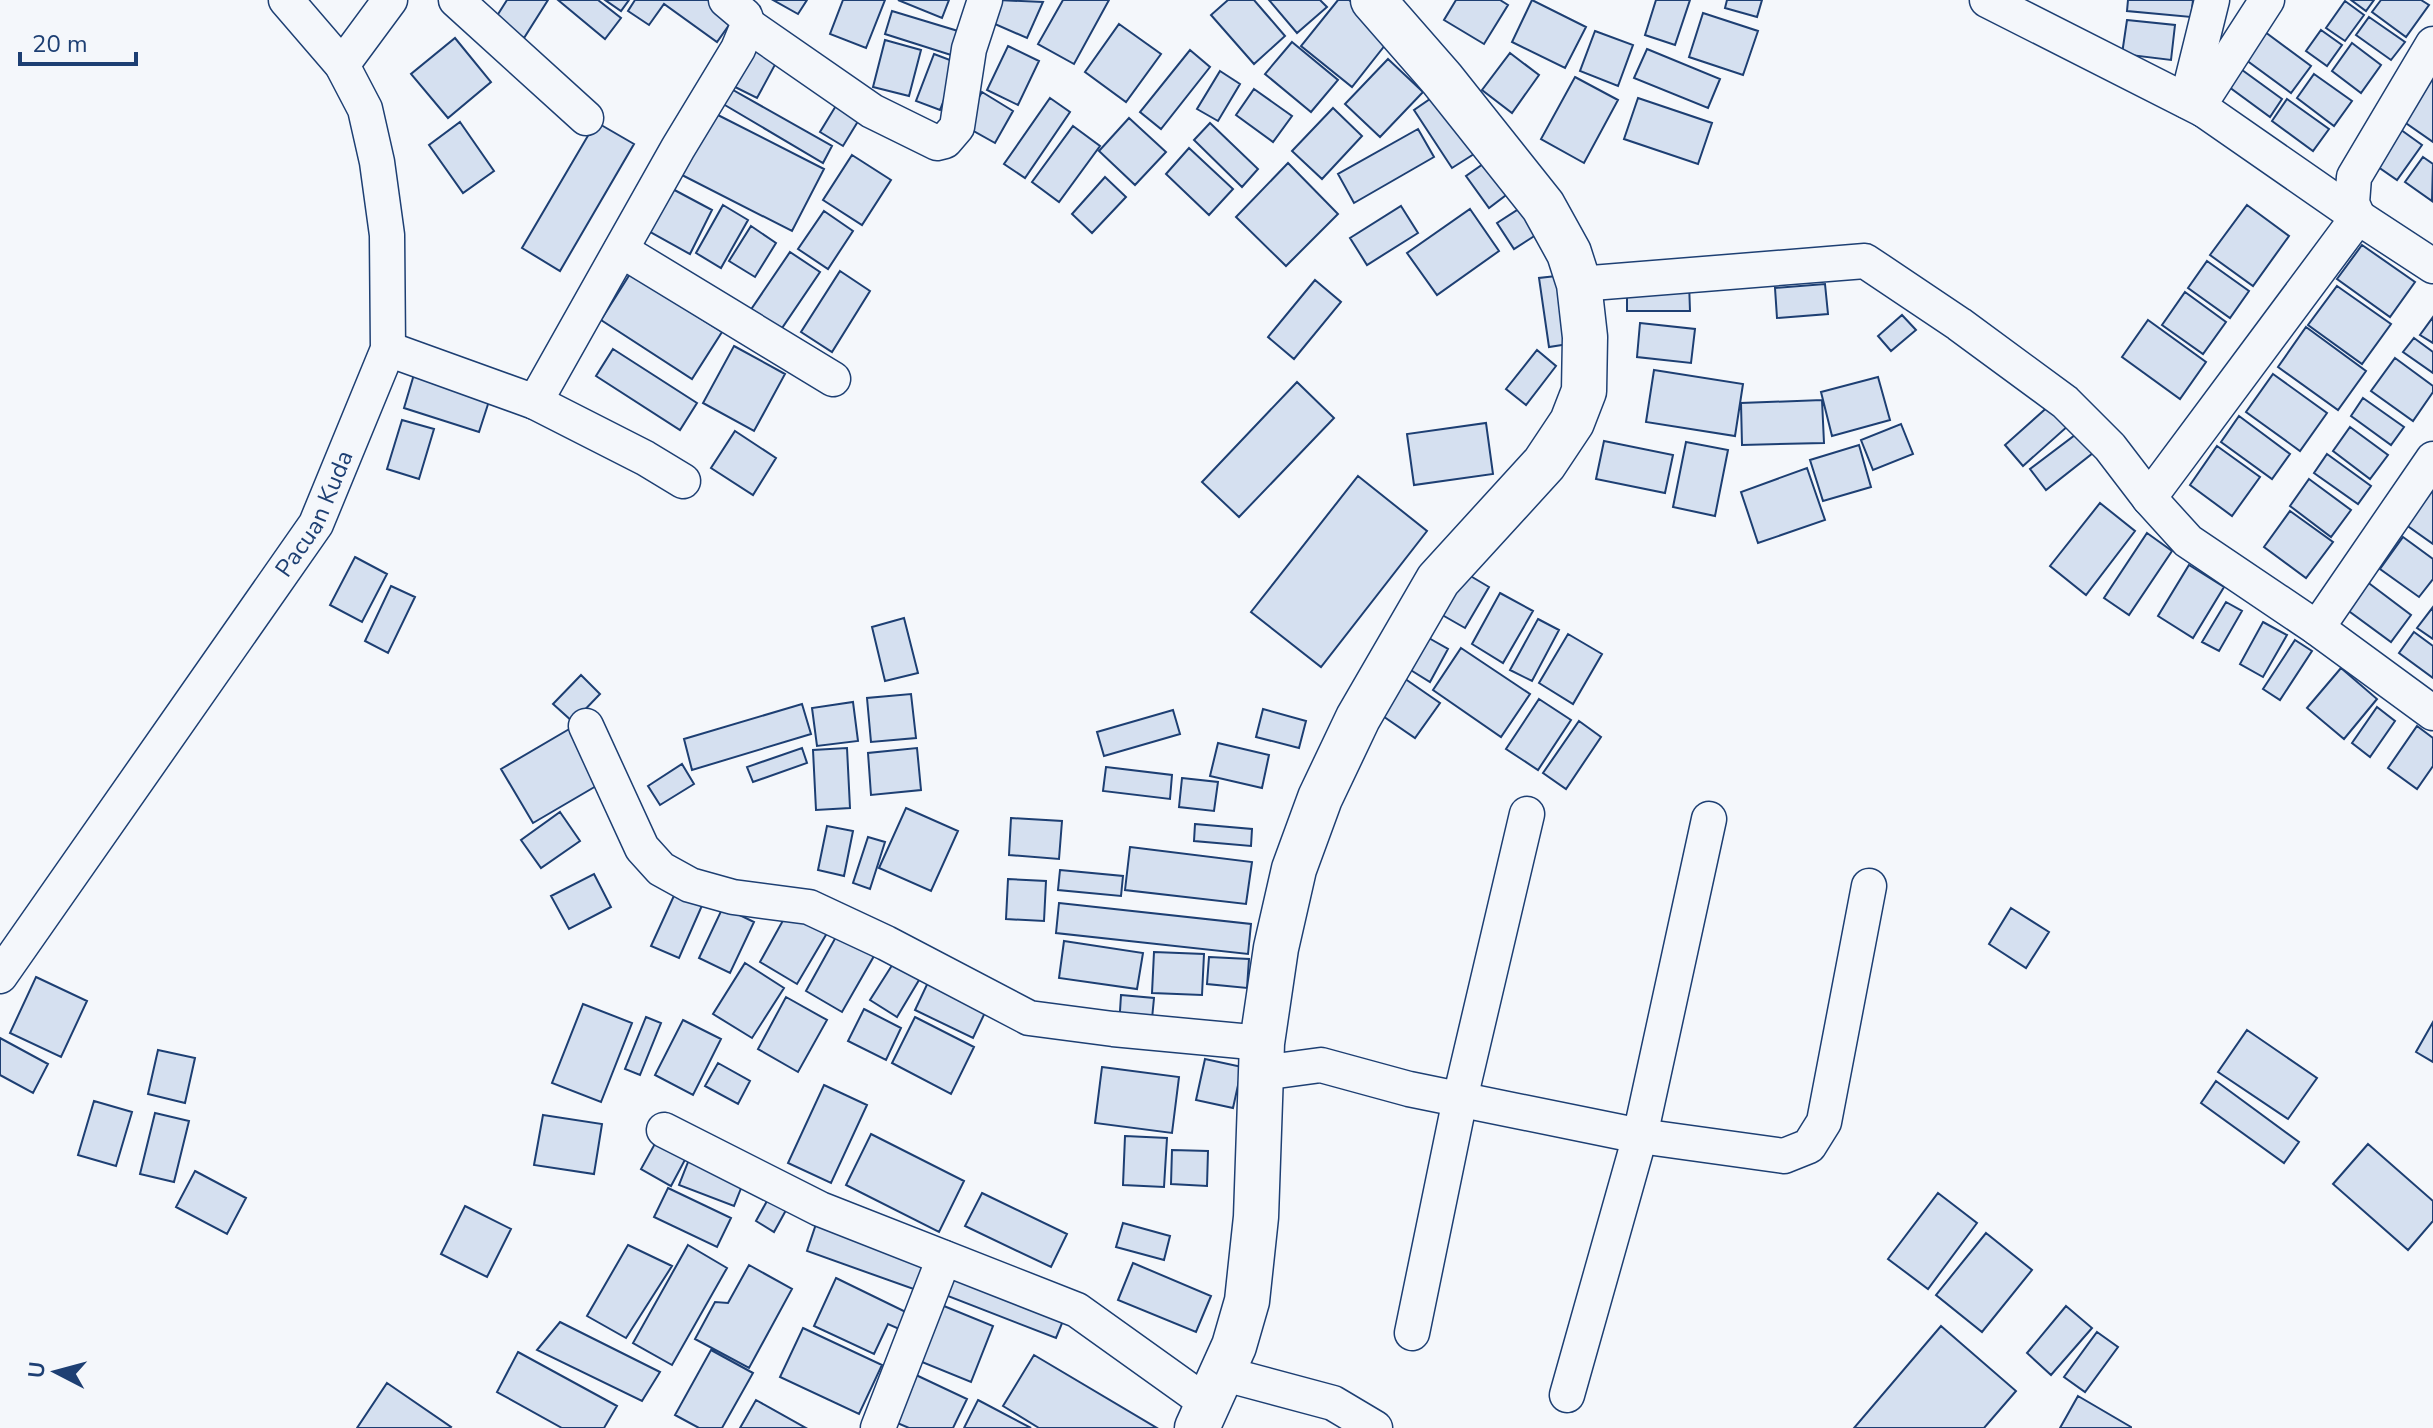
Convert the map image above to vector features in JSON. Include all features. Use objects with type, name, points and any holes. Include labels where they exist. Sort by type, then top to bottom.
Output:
[{"type":"street","name":"Pacuan Kuda","points":[[0,976],[316,524],[388,349],[387,235],[377,162],[365,109],[342,65],[286,0]]},
{"type":"street","points":[[342,65],[390,0]]},
{"type":"street","points":[[456,0],[586,118]]},
{"type":"street","points":[[737,12],[872,111],[937,143],[945,141],[957,127],[969,49],[985,0]]},
{"type":"street","points":[[1209,1401],[1234,1346],[1247,1301],[1256,1217],[1261,1058],[1276,948],[1294,869],[1320,798],[1358,718],[1438,580],[1544,464],[1572,422],[1584,391],[1585,337],[1579,284],[1569,253],[1543,206],[1442,79],[1373,0]]},
{"type":"street","points":[[1987,0],[2195,105],[2433,266]]},
{"type":"street","points":[[2195,105],[2212,0]]},
{"type":"street","points":[[2195,105],[2202,103],[2267,0]]},
{"type":"street","points":[[535,402],[678,148],[738,49],[737,12]]},
{"type":"street","points":[[2358,217],[2352,203],[2354,177],[2433,44]]},
{"type":"street","points":[[2149,498],[2358,217]]},
{"type":"street","points":[[621,250],[833,379]]},
{"type":"street","points":[[1579,284],[1865,261],[1959,324],[2065,402],[2110,447],[2149,498],[2188,541],[2317,628],[2433,713]]},
{"type":"street","points":[[388,349],[535,402],[683,481]]},
{"type":"street","points":[[2317,628],[2433,459]]},
{"type":"street","points":[[586,726],[642,848],[661,869],[690,885],[733,897],[809,907],[924,962],[1029,1018],[1113,1029],[1261,1058],[1321,1065],[1409,1089],[1640,1136],[1784,1156],[1809,1146],[1824,1122],[1869,886]]},
{"type":"street","points":[[1412,1333],[1460,1099],[1527,814]]},
{"type":"street","points":[[1567,1395],[1640,1136],[1709,819]]},
{"type":"street","points":[[664,1130],[820,1209],[1077,1310],[1209,1401],[1333,1403],[1375,1428]]},
{"type":"street","points":[[878,1428],[944,1258]]},
{"type":"building","points":[[507,0],[548,0],[524,38],[495,19]]},
{"type":"building","points":[[558,0],[598,0],[621,18],[605,39]]},
{"type":"building","points":[[605,0],[629,0],[621,11]]},
{"type":"building","points":[[635,0],[709,0],[734,18],[717,42],[664,4],[649,25],[628,11]]},
{"type":"building","points":[[773,0],[807,0],[798,14]]},
{"type":"building","points":[[843,0],[885,0],[866,48],[830,34]]},
{"type":"building","points":[[898,0],[949,0],[942,18]]},
{"type":"building","points":[[998,0],[1043,2],[1027,38],[988,21]]},
{"type":"building","points":[[1063,0],[1109,0],[1074,64],[1038,44]]},
{"type":"building","points":[[1228,0],[1254,0],[1285,36],[1254,64],[1211,15]]},
{"type":"building","points":[[1269,0],[1320,0],[1327,7],[1297,33]]},
{"type":"building","points":[[1338,0],[1349,0],[1393,35],[1352,87],[1301,46]]},
{"type":"building","points":[[1456,0],[1500,0],[1508,5],[1484,44],[1444,20]]},
{"type":"building","points":[[1532,0],[1586,27],[1565,68],[1512,42]]},
{"type":"building","points":[[1656,0],[1690,0],[1675,45],[1645,35]]},
{"type":"building","points":[[1727,0],[1762,0],[1757,17],[1725,8]]},
{"type":"building","points":[[2128,0],[2193,0],[2191,17],[2127,11]]},
{"type":"building","points":[[2351,0],[2374,0],[2366,11]]},
{"type":"building","points":[[2381,0],[2421,0],[2429,5],[2406,37],[2372,12]]},
{"type":"building","points":[[2345,1],[2364,15],[2345,41],[2326,28]]},
{"type":"building","points":[[892,11],[958,31],[951,55],[885,34]]},
{"type":"building","points":[[1703,13],[1758,31],[1743,75],[1689,57]]},
{"type":"building","points":[[2369,17],[2405,42],[2391,60],[2356,35]]},
{"type":"building","points":[[2127,20],[2175,25],[2171,60],[2122,54]]},
{"type":"building","points":[[1119,24],[1161,54],[1126,102],[1085,72]]},
{"type":"building","points":[[2261,29],[2311,66],[2291,93],[2242,57]]},
{"type":"building","points":[[2321,30],[2342,45],[2327,66],[2306,51]]},
{"type":"building","points":[[1595,31],[1633,45],[1618,86],[1580,71]]},
{"type":"building","points":[[455,38],[491,82],[448,118],[411,74]]},
{"type":"building","points":[[885,40],[921,50],[909,96],[873,87]]},
{"type":"building","points":[[1292,42],[1338,80],[1311,112],[1265,74]]},
{"type":"building","points":[[746,43],[777,61],[757,98],[725,82]]},
{"type":"building","points":[[2352,43],[2381,65],[2361,93],[2332,71]]},
{"type":"building","points":[[1008,46],[1039,61],[1018,105],[987,90]]},
{"type":"building","points":[[1647,49],[1720,79],[1708,108],[1634,78]]},
{"type":"building","points":[[1190,50],[1210,67],[1161,129],[1140,112]]},
{"type":"building","points":[[1510,53],[1539,75],[1512,113],[1482,90]]},
{"type":"building","points":[[934,54],[958,63],[940,110],[916,101]]},
{"type":"building","points":[[1388,59],[1423,92],[1380,137],[1345,104]]},
{"type":"building","points":[[2238,67],[2282,99],[2270,117],[2225,84]]},
{"type":"building","points":[[1220,71],[1240,84],[1218,121],[1197,109]]},
{"type":"building","points":[[2314,74],[2352,101],[2334,126],[2297,98]]},
{"type":"building","points":[[2433,74],[2433,142],[2400,119]]},
{"type":"building","points":[[1575,77],[1618,100],[1584,163],[1541,139]]},
{"type":"building","points":[[726,86],[832,146],[823,163],[718,101]]},
{"type":"building","points":[[1446,88],[1485,147],[1452,168],[1414,110]]},
{"type":"building","points":[[1254,89],[1292,116],[1273,142],[1236,115]]},
{"type":"building","points":[[982,92],[1013,111],[995,143],[963,125]]},
{"type":"building","points":[[1050,98],[1070,112],[1025,178],[1004,164]]},
{"type":"building","points":[[1638,98],[1712,123],[1698,164],[1624,139]]},
{"type":"building","points":[[2287,99],[2329,129],[2313,151],[2272,121]]},
{"type":"building","points":[[837,104],[860,118],[843,146],[820,132]]},
{"type":"building","points":[[1333,108],[1362,136],[1322,179],[1292,151]]},
{"type":"building","points":[[710,111],[824,169],[792,231],[678,173]]},
{"type":"building","points":[[1129,118],[1166,152],[1135,185],[1099,151]]},
{"type":"building","points":[[460,122],[494,171],[463,193],[429,145]]},
{"type":"building","points":[[596,122],[634,144],[560,271],[522,248]]},
{"type":"building","points":[[1210,123],[1258,169],[1242,187],[1194,140]]},
{"type":"building","points":[[1073,126],[1100,146],[1059,202],[1032,182]]},
{"type":"building","points":[[2397,127],[2422,145],[2397,180],[2371,162]]},
{"type":"building","points":[[1418,129],[1434,157],[1354,203],[1338,174]]},
{"type":"building","points":[[1189,148],[1233,189],[1209,215],[1166,174]]},
{"type":"building","points":[[852,155],[891,180],[862,225],[823,200]]},
{"type":"building","points":[[1496,155],[1518,186],[1489,208],[1466,176]]},
{"type":"building","points":[[2423,157],[2433,164],[2432,201],[2405,182]]},
{"type":"building","points":[[1288,163],[1338,214],[1286,266],[1236,217]]},
{"type":"building","points":[[1105,177],[1126,197],[1092,233],[1072,214]]},
{"type":"building","points":[[667,186],[712,210],[690,254],[645,229]]},
{"type":"building","points":[[1534,199],[1550,226],[1514,249],[1497,223]]},
{"type":"building","points":[[723,205],[748,220],[721,268],[696,253]]},
{"type":"building","points":[[2247,205],[2289,236],[2253,286],[2210,255]]},
{"type":"building","points":[[1401,206],[1418,233],[1367,265],[1350,238]]},
{"type":"building","points":[[1470,209],[1499,251],[1437,295],[1407,253]]},
{"type":"building","points":[[824,211],[853,231],[828,269],[798,249]]},
{"type":"building","points":[[751,226],[776,243],[755,277],[729,261]]},
{"type":"building","points":[[2362,245],[2415,282],[2390,317],[2337,279]]},
{"type":"building","points":[[790,252],[820,272],[780,331],[750,311]]},
{"type":"building","points":[[2207,261],[2249,291],[2230,318],[2188,288]]},
{"type":"building","points":[[840,271],[870,291],[832,352],[801,332]]},
{"type":"building","points":[[630,274],[722,332],[692,379],[601,320]]},
{"type":"building","points":[[1565,275],[1575,343],[1549,347],[1539,278]]},
{"type":"building","points":[[1315,280],[1341,302],[1294,359],[1268,337]]},
{"type":"building","points":[[1689,282],[1690,311],[1627,311],[1627,283]]},
{"type":"building","points":[[1825,284],[1828,314],[1777,318],[1775,288]]},
{"type":"building","points":[[2337,286],[2391,324],[2362,364],[2308,325]]},
{"type":"building","points":[[2185,292],[2226,322],[2203,354],[2162,325]]},
{"type":"building","points":[[1902,315],[1916,330],[1891,351],[1878,336]]},
{"type":"building","points":[[2433,317],[2433,343],[2420,335]]},
{"type":"building","points":[[2148,320],[2206,362],[2180,399],[2122,357]]},
{"type":"building","points":[[1640,323],[1695,329],[1691,363],[1637,357]]},
{"type":"building","points":[[2306,327],[2366,371],[2338,410],[2278,367]]},
{"type":"building","points":[[2414,338],[2433,352],[2433,373],[2403,352]]},
{"type":"building","points":[[734,346],[785,374],[754,431],[703,403]]},
{"type":"building","points":[[613,349],[697,403],[680,430],[596,376]]},
{"type":"building","points":[[1537,350],[1556,366],[1526,405],[1506,389]]},
{"type":"building","points":[[2395,358],[2433,386],[2433,392],[2413,421],[2371,391]]},
{"type":"building","points":[[1654,370],[1743,384],[1735,436],[1646,422]]},
{"type":"building","points":[[415,371],[491,395],[479,432],[404,408]]},
{"type":"building","points":[[2273,374],[2327,413],[2300,451],[2246,412]]},
{"type":"building","points":[[1878,377],[1890,420],[1832,436],[1821,392]]},
{"type":"building","points":[[1297,382],[1334,418],[1239,517],[1202,482]]},
{"type":"building","points":[[2363,398],[2404,427],[2391,445],[2351,416]]},
{"type":"building","points":[[1822,400],[1824,443],[1742,445],[1741,403]]},
{"type":"building","points":[[2051,404],[2069,425],[2023,466],[2005,445]]},
{"type":"building","points":[[2239,416],[2290,454],[2272,479],[2221,442]]},
{"type":"building","points":[[402,420],[434,429],[419,479],[387,469]]},
{"type":"building","points":[[1486,423],[1493,474],[1414,485],[1407,434]]},
{"type":"building","points":[[1901,424],[1913,454],[1873,470],[1861,440]]},
{"type":"building","points":[[2350,427],[2388,455],[2370,479],[2333,451]]},
{"type":"building","points":[[2083,429],[2098,449],[2046,490],[2030,469]]},
{"type":"building","points":[[735,431],[776,458],[753,495],[711,468]]},
{"type":"building","points":[[1604,441],[1673,455],[1665,493],[1596,479]]},
{"type":"building","points":[[1686,442],[1728,450],[1715,516],[1673,507]]},
{"type":"building","points":[[1859,445],[1871,487],[1823,501],[1810,460]]},
{"type":"building","points":[[2217,446],[2260,477],[2232,516],[2190,485]]},
{"type":"building","points":[[2327,454],[2371,486],[2358,504],[2314,473]]},
{"type":"building","points":[[1807,468],[1825,520],[1758,543],[1741,492]]},
{"type":"building","points":[[1358,476],[1427,531],[1321,667],[1251,612]]},
{"type":"building","points":[[2309,479],[2351,510],[2331,537],[2290,506]]},
{"type":"building","points":[[2426,488],[2433,493],[2433,544],[2402,522]]},
{"type":"building","points":[[2100,503],[2135,531],[2086,595],[2050,566]]},
{"type":"building","points":[[2290,511],[2333,542],[2306,578],[2264,547]]},
{"type":"building","points":[[2147,533],[2172,551],[2129,615],[2104,598]]},
{"type":"building","points":[[2403,537],[2433,559],[2433,579],[2419,597],[2380,569]]},
{"type":"building","points":[[355,557],[387,574],[362,622],[330,605]]},
{"type":"building","points":[[2189,565],[2224,587],[2193,638],[2158,616]]},
{"type":"building","points":[[1462,571],[1489,587],[1465,628],[1437,612]]},
{"type":"building","points":[[2366,581],[2411,615],[2391,642],[2346,609]]},
{"type":"building","points":[[391,586],[415,597],[388,653],[365,641]]},
{"type":"building","points":[[1500,593],[1533,611],[1503,663],[1472,644]]},
{"type":"building","points":[[2226,602],[2242,611],[2219,651],[2202,642]]},
{"type":"building","points":[[2433,607],[2433,639],[2417,628]]},
{"type":"building","points":[[904,618],[918,673],[885,681],[872,627]]},
{"type":"building","points":[[1538,619],[1559,630],[1532,681],[1510,670]]},
{"type":"building","points":[[2263,622],[2287,635],[2263,677],[2240,664]]},
{"type":"building","points":[[2414,632],[2433,646],[2433,678],[2399,653]]},
{"type":"building","points":[[1568,634],[1602,654],[1573,704],[1539,683]]},
{"type":"building","points":[[1427,637],[1448,649],[1430,682],[1409,669]]},
{"type":"building","points":[[2295,640],[2312,651],[2280,700],[2263,689]]},
{"type":"building","points":[[1461,648],[1530,694],[1501,737],[1433,690]]},
{"type":"building","points":[[2341,668],[2377,699],[2344,739],[2307,708]]},
{"type":"building","points":[[581,675],[600,694],[573,722],[553,704]]},
{"type":"building","points":[[1401,676],[1440,703],[1415,738],[1377,712]]},
{"type":"building","points":[[911,694],[916,738],[871,742],[867,698]]},
{"type":"building","points":[[1539,699],[1571,720],[1538,770],[1506,749]]},
{"type":"building","points":[[853,702],[858,741],[817,746],[812,708]]},
{"type":"building","points":[[802,704],[811,734],[692,770],[684,739]]},
{"type":"building","points":[[2377,707],[2395,721],[2370,757],[2352,743]]},
{"type":"building","points":[[1263,709],[1306,721],[1299,748],[1256,737]]},
{"type":"building","points":[[1173,710],[1180,734],[1104,756],[1097,732]]},
{"type":"building","points":[[1579,721],[1601,737],[1566,789],[1543,773]]},
{"type":"building","points":[[2417,726],[2433,738],[2433,766],[2417,789],[2388,768]]},
{"type":"building","points":[[571,728],[603,782],[533,823],[501,769]]},
{"type":"building","points":[[1218,743],[1269,755],[1262,788],[1210,776]]},
{"type":"building","points":[[802,748],[807,763],[753,782],[747,767]]},
{"type":"building","points":[[847,748],[850,808],[816,810],[813,750]]},
{"type":"building","points":[[917,748],[921,790],[871,795],[868,753]]},
{"type":"building","points":[[682,764],[694,784],[660,805],[648,786]]},
{"type":"building","points":[[1106,767],[1172,775],[1170,799],[1103,791]]},
{"type":"building","points":[[1182,778],[1218,782],[1214,811],[1179,807]]},
{"type":"building","points":[[906,808],[958,831],[931,891],[879,868]]},
{"type":"building","points":[[560,812],[580,841],[541,868],[521,840]]},
{"type":"building","points":[[1011,818],[1062,821],[1059,859],[1009,855]]},
{"type":"building","points":[[1195,824],[1252,829],[1251,846],[1194,841]]},
{"type":"building","points":[[827,826],[853,831],[844,876],[818,870]]},
{"type":"building","points":[[868,837],[885,842],[870,889],[853,883]]},
{"type":"building","points":[[1130,847],[1252,862],[1246,904],[1125,890]]},
{"type":"building","points":[[1060,870],[1123,876],[1121,896],[1058,890]]},
{"type":"building","points":[[594,874],[611,907],[569,929],[551,896]]},
{"type":"building","points":[[1008,879],[1046,881],[1044,921],[1006,919]]},
{"type":"building","points":[[677,889],[704,901],[679,958],[651,946]]},
{"type":"building","points":[[1059,903],[1251,924],[1248,954],[1056,933]]},
{"type":"building","points":[[791,906],[830,928],[797,984],[760,962]]},
{"type":"building","points":[[723,907],[754,922],[730,973],[699,958]]},
{"type":"building","points":[[2011,908],[2049,932],[2026,968],[1989,944]]},
{"type":"building","points":[[837,935],[874,956],[842,1012],[806,991]]},
{"type":"building","points":[[1064,941],[1143,953],[1137,989],[1059,978]]},
{"type":"building","points":[[1154,952],[1204,954],[1202,995],[1152,993]]},
{"type":"building","points":[[1209,957],[1249,959],[1247,988],[1207,984]]},
{"type":"building","points":[[896,959],[922,975],[897,1017],[870,1000]]},
{"type":"building","points":[[745,963],[784,988],[752,1038],[713,1014]]},
{"type":"building","points":[[931,976],[989,1004],[973,1038],[915,1010]]},
{"type":"building","points":[[36,977],[87,1001],[61,1057],[10,1033]]},
{"type":"building","points":[[1121,995],[1154,998],[1151,1029],[1119,1027]]},
{"type":"building","points":[[786,997],[827,1020],[798,1072],[758,1049]]},
{"type":"building","points":[[583,1004],[632,1023],[601,1102],[552,1083]]},
{"type":"building","points":[[864,1009],[901,1028],[886,1060],[848,1041]]},
{"type":"building","points":[[646,1017],[661,1023],[640,1075],[625,1069]]},
{"type":"building","points":[[915,1017],[974,1047],[951,1094],[892,1063]]},
{"type":"building","points":[[683,1020],[721,1039],[693,1095],[655,1075]]},
{"type":"building","points":[[2433,1022],[2433,1062],[2416,1052]]},
{"type":"building","points":[[2247,1030],[2317,1078],[2288,1119],[2218,1072]]},
{"type":"building","points":[[0,1038],[48,1064],[33,1093],[0,1075]]},
{"type":"building","points":[[158,1050],[195,1058],[185,1103],[148,1094]]},
{"type":"building","points":[[1205,1059],[1242,1067],[1233,1108],[1196,1100]]},
{"type":"building","points":[[718,1063],[750,1081],[738,1104],[705,1086]]},
{"type":"building","points":[[1102,1067],[1179,1077],[1172,1133],[1095,1123]]},
{"type":"building","points":[[2216,1081],[2299,1142],[2284,1163],[2201,1103]]},
{"type":"building","points":[[824,1085],[867,1105],[831,1183],[788,1163]]},
{"type":"building","points":[[94,1101],[132,1112],[116,1166],[78,1155]]},
{"type":"building","points":[[155,1113],[189,1121],[174,1182],[140,1174]]},
{"type":"building","points":[[543,1115],[602,1124],[594,1174],[534,1165]]},
{"type":"building","points":[[871,1134],[964,1181],[939,1232],[846,1185]]},
{"type":"building","points":[[1125,1136],[1167,1138],[1164,1187],[1123,1185]]},
{"type":"building","points":[[657,1140],[687,1156],[671,1186],[641,1169]]},
{"type":"building","points":[[2368,1144],[2433,1201],[2433,1221],[2408,1250],[2333,1184]]},
{"type":"building","points":[[1172,1150],[1208,1151],[1207,1186],[1171,1184]]},
{"type":"building","points":[[692,1152],[747,1173],[734,1206],[679,1185]]},
{"type":"building","points":[[195,1171],[246,1198],[227,1234],[176,1207]]},
{"type":"building","points":[[668,1188],[731,1218],[717,1247],[654,1217]]},
{"type":"building","points":[[773,1190],[791,1201],[774,1232],[756,1221]]},
{"type":"building","points":[[982,1193],[1067,1234],[1051,1267],[965,1226]]},
{"type":"building","points":[[1938,1193],[1977,1223],[1928,1289],[1888,1259]]},
{"type":"building","points":[[465,1206],[511,1229],[487,1277],[441,1254]]},
{"type":"building","points":[[818,1218],[933,1260],[922,1292],[807,1251]]},
{"type":"building","points":[[1123,1223],[1170,1236],[1164,1260],[1116,1247]]},
{"type":"building","points":[[1986,1233],[2032,1270],[1982,1332],[1936,1295]]},
{"type":"building","points":[[628,1245],[672,1266],[626,1338],[587,1316]]},
{"type":"building","points":[[688,1245],[727,1268],[672,1365],[633,1343]]},
{"type":"building","points":[[1133,1263],[1211,1296],[1196,1332],[1118,1300]]},
{"type":"building","points":[[946,1264],[1067,1311],[1056,1338],[935,1291]]},
{"type":"building","points":[[749,1265],[792,1289],[749,1368],[695,1339],[715,1302],[728,1303]]},
{"type":"building","points":[[836,1278],[914,1316],[906,1332],[888,1324],[874,1354],[814,1326]]},
{"type":"building","points":[[939,1304],[993,1326],[971,1382],[917,1360]]},
{"type":"building","points":[[2066,1306],[2092,1328],[2051,1375],[2027,1353]]},
{"type":"building","points":[[560,1322],[660,1372],[642,1401],[537,1350]]},
{"type":"building","points":[[1941,1326],[2016,1391],[1984,1428],[1854,1428]]},
{"type":"building","points":[[803,1328],[882,1365],[859,1414],[780,1377]]},
{"type":"building","points":[[2097,1332],[2118,1347],[2085,1392],[2064,1377]]},
{"type":"building","points":[[711,1350],[753,1373],[722,1428],[699,1428],[675,1415]]},
{"type":"building","points":[[518,1352],[617,1406],[604,1428],[562,1428],[497,1392]]},
{"type":"building","points":[[1034,1355],[1157,1428],[1039,1428],[1003,1406]]},
{"type":"building","points":[[916,1375],[967,1399],[953,1428],[909,1428],[895,1422]]},
{"type":"building","points":[[387,1383],[451,1427],[357,1428]]},
{"type":"building","points":[[2078,1396],[2131,1427],[2131,1428],[2060,1428]]},
{"type":"building","points":[[756,1400],[806,1428],[740,1428]]},
{"type":"building","points":[[978,1400],[1031,1428],[964,1428]]}]
